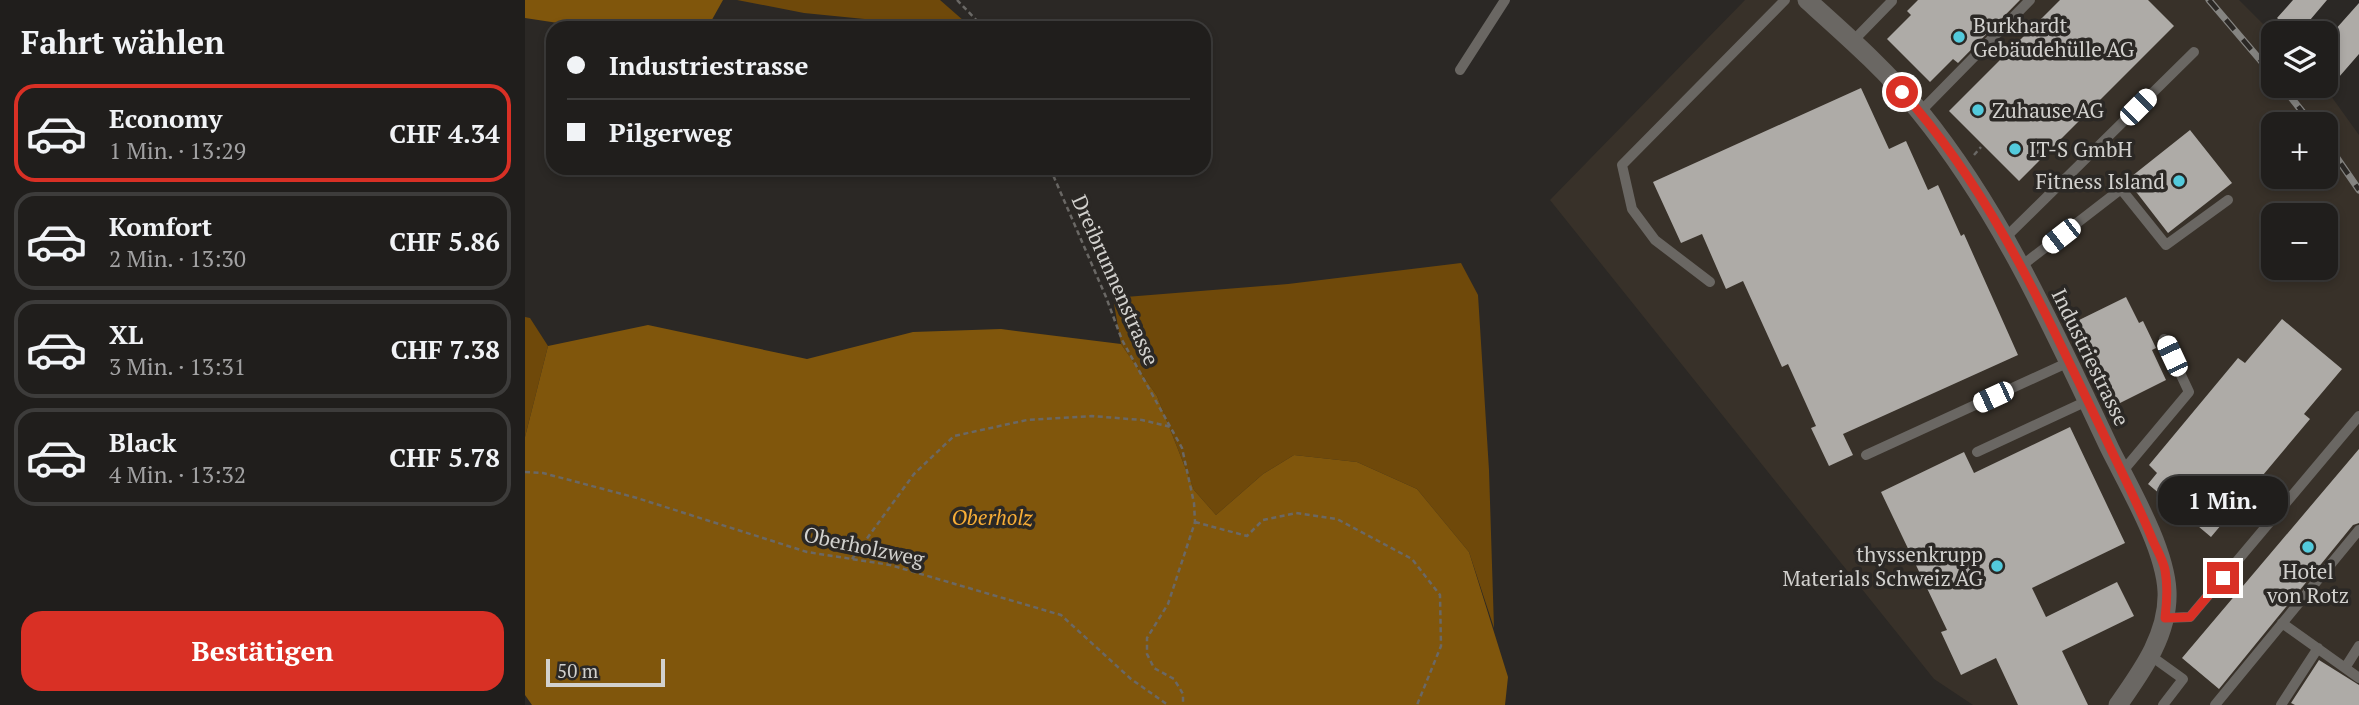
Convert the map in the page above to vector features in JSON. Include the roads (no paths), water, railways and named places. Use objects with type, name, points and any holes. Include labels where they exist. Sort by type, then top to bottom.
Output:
[{"type":"street","name":"Industriestrasse","points":[[1807,0],[1853,41],[1920,112],[1961,168],[2005,238],[2069,362],[2165,569],[2165,618],[2151,656],[2118,705]]},
{"type":"lane","points":[[1460,70],[1505,0]]},
{"type":"lane","points":[[1710,282],[1655,240],[1632,209],[1622,165],[1786,0]]},
{"type":"lane","points":[[1853,41],[1891,0]]},
{"type":"lane","points":[[1920,112],[2030,0]]},
{"type":"lane","points":[[2005,238],[2194,51]]},
{"type":"lane","points":[[2020,267],[2121,189],[2166,245],[2228,200]]},
{"type":"lane","points":[[2122,473],[2189,392],[2164,339]]},
{"type":"lane","points":[[1865,455],[2069,362]]},
{"type":"lane","points":[[1977,452],[2087,401]]},
{"type":"lane","points":[[2165,618],[2190,617],[2359,416]]},
{"type":"lane","points":[[2215,705],[2359,530]]},
{"type":"lane","points":[[2282,624],[2359,677]]},
{"type":"lane","points":[[2345,668],[2359,646]]},
{"type":"lane","points":[[2281,705],[2318,648]]},
{"type":"lane","points":[[2151,656],[2183,679],[2163,705]]},
{"type":"railway","points":[[2209,0],[2261,61]]},
{"type":"railway","points":[[2291,98],[2303,112]]},
{"type":"railway","points":[[2338,159],[2359,190]]},
{"type":"place","name":"Burkhardt Gebäudehülle AG","points":[[1959,37]]},
{"type":"place","name":"Zuhause AG","points":[[1978,110]]},
{"type":"place","name":"IT-S GmbH","points":[[2015,149]]},
{"type":"place","name":"Fitness Island","points":[[2179,181]]},
{"type":"place","name":"Hotel von Rotz","points":[[2308,547]]},
{"type":"place","name":"thyssenkrupp Materials Schweiz AG","points":[[1997,566]]},
{"type":"park label","name":"Oberholz","points":[[992,517]]}]
